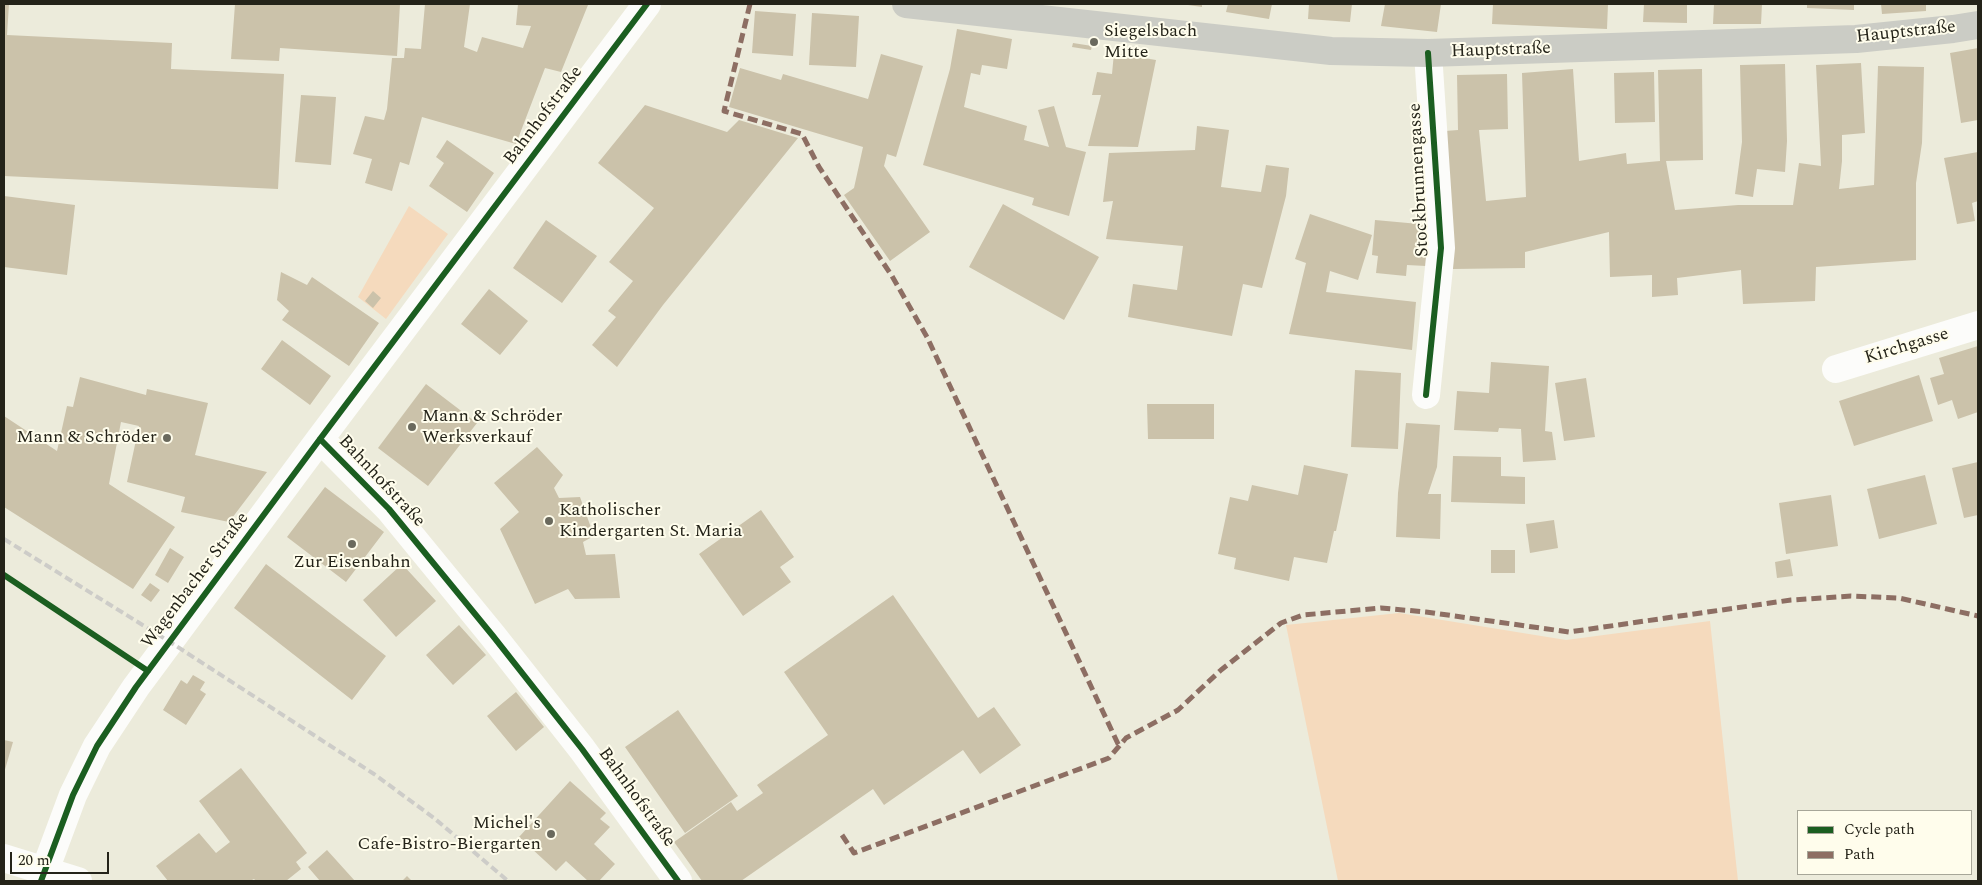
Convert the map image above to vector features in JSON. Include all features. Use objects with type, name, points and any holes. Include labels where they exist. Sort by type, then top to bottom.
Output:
[{"type":"main road","name":"Hauptstraße","points":[[906,4],[1317,50],[1428,53],[1856,39],[1953,30],[1978,24]]},
{"type":"street","name":"Bahnhofstraße","points":[[647,4],[320,439],[389,509],[493,636],[582,749],[678,881]]},
{"type":"street","name":"Stockbrunnengasse","points":[[1426,395],[1441,248],[1428,53]]},
{"type":"street","name":"Kirchgasse","points":[[1836,369],[1978,325]]},
{"type":"street","name":"Wagenbacher Straße","points":[[43,876],[72,795],[97,746],[148,671],[320,439]]},
{"type":"street","points":[[4,858],[43,876],[78,881]]},
{"type":"shaded area","points":[[409,206],[448,234],[386,319],[358,297]]},
{"type":"shaded area","points":[[1399,613],[1566,640],[1710,621],[1738,881],[1338,881],[1286,625]]},
{"type":"building","points":[[4,4],[9,4],[7,35],[172,43],[171,69],[284,74],[278,189],[4,176]]},
{"type":"building","points":[[235,4],[400,4],[397,56],[280,48],[279,61],[231,59]]},
{"type":"building","points":[[425,4],[470,4],[464,47],[477,52],[482,37],[523,48],[531,26],[516,25],[518,4],[588,5],[561,72],[545,68],[516,144],[422,117],[409,165],[400,162],[392,191],[365,183],[372,159],[353,154],[365,116],[384,120],[387,109],[392,58],[404,58],[405,48],[421,49]]},
{"type":"building","points":[[1181,4],[1202,4],[1202,7]]},
{"type":"building","points":[[1228,4],[1272,4],[1269,19],[1226,12]]},
{"type":"building","points":[[1309,4],[1352,4],[1350,22],[1308,19]]},
{"type":"building","points":[[1385,4],[1441,4],[1437,32],[1381,26]]},
{"type":"building","points":[[1493,4],[1608,4],[1607,29],[1492,24]]},
{"type":"building","points":[[1644,4],[1687,4],[1687,23],[1643,22]]},
{"type":"building","points":[[1714,4],[1762,4],[1761,24],[1713,24]]},
{"type":"building","points":[[1807,4],[1854,4],[1854,10],[1807,8]]},
{"type":"building","points":[[1881,4],[1926,4],[1926,11],[1882,14]]},
{"type":"building","points":[[755,11],[796,14],[793,56],[752,53]]},
{"type":"building","points":[[812,13],[859,16],[856,67],[809,65]]},
{"type":"building","points":[[957,29],[1012,39],[1007,69],[982,65],[980,75],[971,73],[964,107],[1027,126],[1024,140],[1049,147],[1038,110],[1054,106],[1066,147],[1086,152],[1069,216],[1032,205],[1034,198],[923,165],[950,69]]},
{"type":"building","points":[[1073,43],[1092,46],[1091,50],[1072,47]]},
{"type":"building","points":[[1978,48],[1978,120],[1961,123],[1950,53]]},
{"type":"building","points":[[1114,53],[1156,60],[1138,147],[1088,146],[1101,95],[1092,95],[1097,72],[1112,74]]},
{"type":"building","points":[[881,54],[923,66],[896,157],[887,154],[884,166],[930,232],[890,261],[844,195],[854,188],[863,147],[729,107],[740,68],[781,80],[783,74],[868,99]]},
{"type":"building","points":[[1861,63],[1865,133],[1842,135],[1839,189],[1874,185],[1878,66],[1924,67],[1922,143],[1916,183],[1916,260],[1816,267],[1815,301],[1743,304],[1741,270],[1677,278],[1678,295],[1652,297],[1652,275],[1610,277],[1609,232],[1525,252],[1525,268],[1453,269],[1445,131],[1458,130],[1457,75],[1507,74],[1508,129],[1479,130],[1486,201],[1526,197],[1522,73],[1573,69],[1579,161],[1626,153],[1627,164],[1660,161],[1658,70],[1702,69],[1703,160],[1666,161],[1675,210],[1738,205],[1793,205],[1799,163],[1821,166],[1816,65]]},
{"type":"building","points":[[1785,64],[1787,141],[1785,172],[1757,169],[1753,197],[1735,194],[1742,142],[1740,65]]},
{"type":"building","points":[[1654,72],[1655,122],[1615,123],[1614,73]]},
{"type":"building","points":[[301,95],[336,97],[331,165],[295,162]]},
{"type":"building","points":[[645,105],[727,132],[739,120],[798,138],[663,305],[617,367],[592,345],[616,317],[608,311],[633,281],[609,262],[654,208],[598,163]]},
{"type":"building","points":[[1197,126],[1229,130],[1221,187],[1261,192],[1266,165],[1289,168],[1286,196],[1262,288],[1243,284],[1232,336],[1128,317],[1133,284],[1177,290],[1183,246],[1106,239],[1113,201],[1103,202],[1109,153],[1195,150]]},
{"type":"building","points":[[447,140],[494,173],[467,212],[429,186],[444,163],[436,157]]},
{"type":"building","points":[[1978,152],[1978,201],[1972,203],[1975,221],[1957,224],[1944,158]]},
{"type":"building","points":[[4,196],[75,205],[67,275],[4,267]]},
{"type":"building","points":[[1003,204],[1099,257],[1064,320],[969,267]]},
{"type":"building","points":[[1310,214],[1372,235],[1358,280],[1330,271],[1326,292],[1416,302],[1412,350],[1289,334],[1306,263],[1295,259]]},
{"type":"building","points":[[546,220],[597,256],[562,303],[513,268]]},
{"type":"building","points":[[1375,220],[1430,225],[1426,266],[1407,265],[1406,276],[1376,273],[1378,256],[1372,255]]},
{"type":"building","points":[[281,272],[307,285],[312,277],[379,323],[349,366],[282,320],[289,311],[277,300]]},
{"type":"building","points":[[489,289],[528,321],[500,355],[461,324]]},
{"type":"building","points":[[373,291],[381,298],[373,308],[365,301]]},
{"type":"building","points":[[282,340],[331,376],[310,405],[261,369]]},
{"type":"building","points":[[1978,346],[1978,412],[1958,419],[1952,400],[1938,405],[1930,378],[1944,374],[1939,358]]},
{"type":"building","points":[[1491,362],[1549,366],[1545,431],[1552,432],[1556,460],[1523,462],[1521,429],[1499,428],[1498,432],[1454,430],[1457,391],[1489,393]]},
{"type":"building","points":[[1355,370],[1401,373],[1398,449],[1351,447]]},
{"type":"building","points":[[1919,375],[1933,421],[1854,446],[1839,401]]},
{"type":"building","points":[[80,377],[146,395],[147,389],[208,403],[195,455],[267,472],[229,522],[181,512],[185,497],[127,482],[139,426],[121,422],[109,484],[175,527],[133,589],[4,507],[4,416],[57,451],[67,406],[73,407]]},
{"type":"building","points":[[1586,378],[1595,437],[1564,441],[1555,383]]},
{"type":"building","points":[[426,384],[477,423],[428,486],[378,448]]},
{"type":"building","points":[[1147,404],[1214,404],[1214,439],[1148,439]]},
{"type":"building","points":[[1406,423],[1440,425],[1437,467],[1428,494],[1441,494],[1440,539],[1396,537],[1398,493]]},
{"type":"building","name":"Katholischer Kindergarten St. Maria","points":[[537,447],[563,475],[554,488],[559,498],[580,497],[594,536],[583,542],[586,555],[615,554],[620,598],[575,599],[568,589],[535,604],[500,529],[519,512],[494,483]]},
{"type":"building","points":[[1453,456],[1501,457],[1501,476],[1525,477],[1525,504],[1451,502]]},
{"type":"building","points":[[1978,462],[1978,515],[1964,518],[1952,468]]},
{"type":"building","points":[[1304,465],[1348,474],[1327,563],[1294,557],[1289,581],[1234,569],[1236,558],[1218,554],[1230,497],[1248,501],[1252,485],[1298,495]]},
{"type":"building","points":[[1925,475],[1937,524],[1879,539],[1867,489]]},
{"type":"building","points":[[325,487],[384,532],[346,582],[287,537]]},
{"type":"building","points":[[1831,495],[1838,546],[1786,554],[1779,503]]},
{"type":"building","points":[[761,510],[794,557],[780,567],[791,582],[743,616],[699,554]]},
{"type":"building","points":[[1554,520],[1558,548],[1530,553],[1526,524]]},
{"type":"building","points":[[170,548],[184,557],[168,583],[155,575]]},
{"type":"building","points":[[1491,550],[1515,550],[1515,573],[1491,573]]},
{"type":"building","points":[[1790,559],[1793,576],[1777,578],[1775,562]]},
{"type":"building","points":[[266,564],[386,656],[352,700],[234,608]]},
{"type":"building","points":[[402,564],[436,601],[396,637],[363,600]]},
{"type":"building","points":[[150,583],[160,590],[151,602],[141,595]]},
{"type":"building","points":[[893,595],[978,718],[994,707],[1021,745],[980,774],[963,750],[884,805],[873,789],[741,881],[702,881],[674,842],[731,802],[737,811],[763,793],[757,785],[828,735],[784,672]]},
{"type":"building","points":[[459,625],[486,655],[453,685],[426,655]]},
{"type":"building","points":[[193,675],[205,682],[200,690],[206,694],[186,725],[163,710],[181,680],[187,684]]},
{"type":"building","points":[[516,692],[544,727],[516,751],[487,716]]},
{"type":"building","points":[[678,710],[738,796],[685,833],[625,747]]},
{"type":"building","points":[[4,740],[13,742],[4,773]]},
{"type":"building","points":[[241,768],[307,853],[296,862],[301,869],[286,881],[256,881],[254,879],[250,881],[168,881],[156,866],[199,833],[216,853],[230,842],[199,801]]},
{"type":"building","points":[[570,781],[606,813],[600,819],[610,827],[594,844],[615,864],[599,881],[588,881],[566,861],[556,871],[519,837]]},
{"type":"building","points":[[327,850],[355,881],[320,881],[308,867]]},
{"type":"building","points":[[407,876],[412,881],[402,881]]},
{"type":"railway","points":[[4,539],[170,642],[374,774],[434,818],[508,881]]},
{"type":"marked path","points":[[750,4],[724,111],[802,134],[819,167],[892,276],[927,337],[1119,746]]},
{"type":"marked path","points":[[842,835],[854,853],[1109,758],[1126,738],[1178,710],[1221,670],[1281,623],[1303,615],[1381,608],[1426,612],[1569,632],[1791,600],[1851,596],[1899,598],[1978,616]]},
{"type":"cycle path","points":[[41,881],[73,795],[97,746],[136,687],[647,4]]},
{"type":"cycle path","points":[[1426,395],[1441,248],[1428,53]]},
{"type":"cycle path","points":[[320,439],[389,509],[493,636],[582,749],[678,881]]},
{"type":"cycle path","points":[[4,575],[148,671]]},
{"type":"place","name":"Siegelsbach Mitte","points":[[1094,42]]},
{"type":"place","name":"Mann & Schröder Werksverkauf","points":[[412,427]]},
{"type":"place","name":"Mann & Schröder","points":[[167,438]]},
{"type":"place","name":"Katholischer Kindergarten St. Maria","points":[[549,521]]},
{"type":"place","name":"Zur Eisenbahn","points":[[352,544]]},
{"type":"place","name":"Michel's Cafe-Bistro-Biergarten","points":[[551,834]]}]
